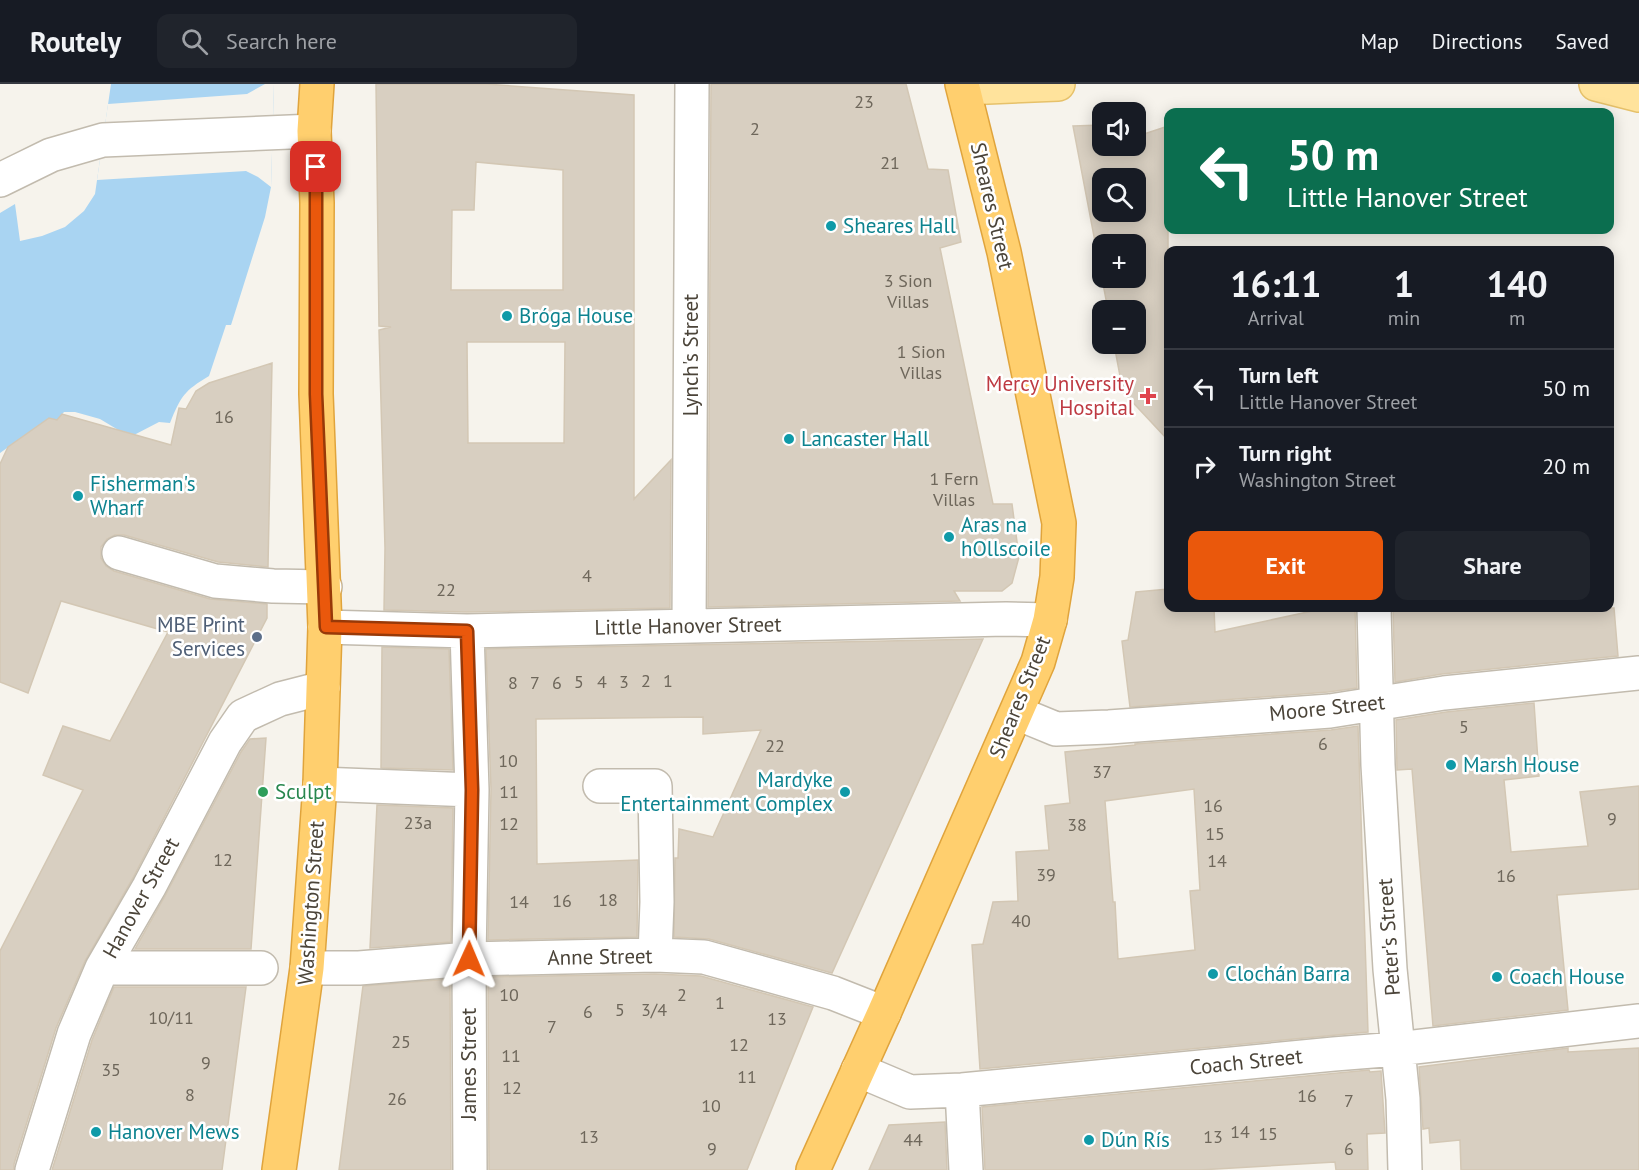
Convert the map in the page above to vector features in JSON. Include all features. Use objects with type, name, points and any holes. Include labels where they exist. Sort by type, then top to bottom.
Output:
[{"type":"highway","name":"Washington Street","points":[[279,1170],[307,968],[320,784],[326,627],[316,394],[317,203],[314,131],[317,84]]},
{"type":"highway","name":"Sheares Street","points":[[813,1170],[1038,662],[1050,620],[1057,577],[1059,524],[1004,252],[963,86]]},
{"type":"highway","points":[[838,1170],[843,1102]]},
{"type":"main road","points":[[963,86],[1058,84]]},
{"type":"main road","points":[[1596,84],[1639,94]]},
{"type":"street","name":"Lynch's Street","points":[[689,626],[692,84]]},
{"type":"street","points":[[0,180],[51,155],[103,140],[314,131]]},
{"type":"street","points":[[119,553],[215,581],[273,586],[325,587]]},
{"type":"street","name":"Peter's Street","points":[[1374,612],[1375,703],[1385,896],[1403,1099],[1405,1170]]},
{"type":"street","name":"Little Hanover Street","points":[[326,627],[467,631],[1006,619],[1050,620]]},
{"type":"street","name":"James Street","points":[[467,631],[472,790],[469,959],[470,1170]]},
{"type":"street","name":"Moore Street","points":[[1017,713],[1056,729],[1108,728],[1330,711],[1444,693],[1639,673]]},
{"type":"street","name":"Hanover Street","points":[[32,1170],[74,1034],[75,1000],[102,968],[225,742],[243,717],[280,699],[323,688]]},
{"type":"street","points":[[320,784],[472,790]]},
{"type":"street","points":[[600,786],[655,786],[657,902],[655,955]]},
{"type":"street","name":"Anne Street","points":[[307,968],[359,968],[469,959],[655,955],[704,957],[833,993],[884,1012]]},
{"type":"street","points":[[102,968],[261,968]]},
{"type":"street","name":"Coach Street","points":[[858,1070],[910,1092],[962,1090],[1397,1049],[1639,1021]]},
{"type":"street","points":[[962,1090],[966,1170]]},
{"type":"water","points":[[111,84],[274,84],[271,187],[265,217],[231,325],[226,325],[209,376],[184,395],[170,423],[159,422],[134,435],[120,431],[100,419],[75,412],[64,412],[57,420],[49,418],[0,453],[0,213],[15,204],[20,241],[65,227],[84,211],[95,194]]},
{"type":"pier","points":[[265,84],[274,84],[271,187],[246,171],[97,180],[108,104],[247,94]]},
{"type":"building","name":"Bróga House","points":[[376,84],[486,84],[634,95],[634,499],[671,460],[670,608],[467,612],[384,610],[385,548],[379,330],[391,327],[379,326]],"holes":[[[476,162],[563,170],[563,290],[451,290],[452,210],[474,210]],[[467,342],[565,342],[564,443],[468,443]]]},
{"type":"building","points":[[711,84],[906,84],[928,169],[948,170],[961,242],[940,248],[993,504],[1012,504],[1019,557],[1012,583],[1002,591],[954,591],[960,601],[708,607]]},
{"type":"building","points":[[1092,125],[1092,156],[1146,156],[1146,133],[1164,127],[1164,234],[1168,234],[1168,246],[1164,246],[1164,436],[1123,392],[1116,354],[1146,354],[1146,300],[1106,300],[1104,288],[1146,288],[1146,234],[1094,234],[1073,126]]},
{"type":"building","points":[[272,363],[268,567],[218,562],[124,535],[115,535],[107,539],[101,547],[101,558],[106,566],[114,571],[210,599],[267,604],[267,618],[133,878],[85,961],[56,1028],[14,1170],[0,1170],[0,951],[83,790],[43,775],[63,726],[110,741],[168,632],[61,601],[28,693],[0,682],[0,464],[8,447],[49,418],[57,420],[62,414],[171,445],[179,408],[186,409],[196,391],[209,383]]},
{"type":"building","points":[[1164,589],[1164,612],[1214,612],[1215,632],[1308,612],[1355,612],[1357,688],[1130,707],[1122,641],[1128,640],[1136,592]]},
{"type":"building","points":[[1614,608],[1618,656],[1442,674],[1395,682],[1393,612],[1614,612]]},
{"type":"building","name":"Mardyke Entertainment Complex","points":[[983,639],[832,973],[709,939],[674,937],[675,858],[678,858],[679,829],[713,837],[761,730],[703,734],[703,717],[536,719],[537,864],[638,860],[637,937],[488,940],[491,789],[486,649]]},
{"type":"building","points":[[382,647],[449,649],[453,770],[381,768]]},
{"type":"building","points":[[1534,703],[1539,776],[1504,780],[1511,852],[1588,846],[1580,792],[1639,786],[1639,889],[1557,895],[1568,1010],[1433,1026],[1412,769],[1397,770],[1396,720],[1446,712]]},
{"type":"building","points":[[1358,726],[1368,1032],[980,1069],[972,945],[983,944],[993,902],[1018,901],[1016,852],[1049,850],[1045,806],[1070,803],[1065,752],[1135,744],[1331,730]],"holes":[[[1194,789],[1200,890],[1190,891],[1195,950],[1118,959],[1105,801]]]},
{"type":"building","points":[[266,738],[251,949],[135,949],[241,752],[250,739]]},
{"type":"building","points":[[377,805],[453,808],[451,942],[370,948]]},
{"type":"building","points":[[655,974],[701,976],[813,1007],[747,1170],[489,1170],[488,977]]},
{"type":"building","points":[[450,979],[451,1170],[339,1170],[363,986]]},
{"type":"building","points":[[114,987],[246,987],[222,1170],[52,1170],[92,1040]]},
{"type":"building","points":[[1568,1048],[1568,1052],[1639,1048],[1639,1170],[1461,1170],[1460,1140],[1430,1143],[1429,1128],[1423,1129],[1419,1067]]},
{"type":"building","points":[[1369,1070],[1370,1072],[1381,1071],[1385,1133],[1367,1134],[1368,1170],[1336,1170],[1335,1162],[1199,1170],[985,1170],[982,1107]]},
{"type":"building","points":[[945,1122],[947,1170],[869,1170],[889,1125]]},
{"type":"place","name":"Sheares Hall","points":[[831,226]]},
{"type":"place","name":"Bróga House","points":[[507,316]]},
{"type":"place","name":"Mercy University Hospital","points":[[1148,396]]},
{"type":"place","name":"Lancaster Hall","points":[[789,439]]},
{"type":"place","name":"Fisherman's Wharf","points":[[78,496]]},
{"type":"place","name":"Aras na hOllscoile","points":[[949,537]]},
{"type":"place","name":"MBE Print Services","points":[[257,637]]},
{"type":"place","name":"Marsh House","points":[[1451,765]]},
{"type":"place","name":"Sculpt","points":[[263,792]]},
{"type":"place","name":"Mardyke Entertainment Complex","points":[[845,792]]},
{"type":"place","name":"Clochán Barra","points":[[1213,974]]},
{"type":"place","name":"Coach House","points":[[1497,977]]},
{"type":"place","name":"Hanover Mews","points":[[96,1132]]},
{"type":"place","name":"Dún Rís","points":[[1089,1140]]},
{"type":"route","points":[[316,167],[316,394],[326,627],[467,631],[472,790],[469,959]]}]
